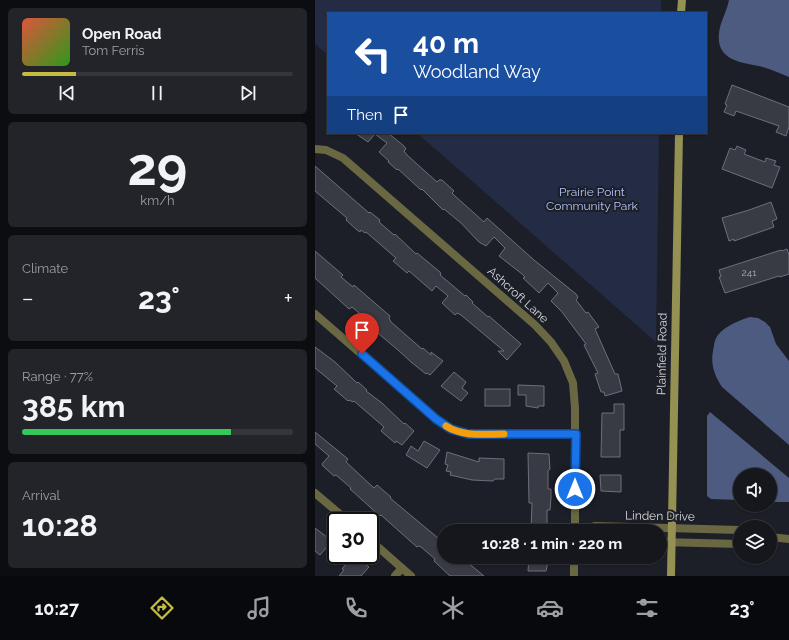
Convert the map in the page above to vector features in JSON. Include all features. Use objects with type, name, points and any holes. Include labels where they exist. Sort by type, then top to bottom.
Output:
[{"type":"main road","points":[[681,12],[682,0]]},
{"type":"main road","name":"Plainfield Road","points":[[671,576],[679,134]]},
{"type":"street","name":"Ashcroft Lane","points":[[315,149],[326,150],[343,158],[535,325],[551,342],[564,361],[573,383],[576,434],[575,524]]},
{"type":"street","points":[[315,314],[436,419],[451,429],[468,434],[576,434]]},
{"type":"street","points":[[315,493],[337,512]]},
{"type":"street","name":"Linden Drive","points":[[667,529],[733,530]]},
{"type":"street","points":[[777,538],[789,539]]},
{"type":"street","points":[[667,542],[733,544]]},
{"type":"street","points":[[379,548],[411,576]]},
{"type":"street","points":[[574,576],[575,564]]},
{"type":"street","points":[[395,576],[402,568]]},
{"type":"green space","points":[[315,0],[661,0],[661,12],[327,12],[327,54],[315,44]]},
{"type":"green space","name":"Prairie Point Community Park","points":[[418,134],[659,134],[656,342]]},
{"type":"shaded area","points":[[729,0],[789,0],[789,77],[763,67],[737,61],[725,54],[721,49],[719,33]]},
{"type":"shaded area","points":[[750,317],[758,318],[770,327],[776,344],[789,361],[789,445],[722,387],[714,372],[712,357],[714,343],[717,336],[729,326]]},
{"type":"shaded area","points":[[710,412],[789,478],[789,502],[777,502],[777,468],[733,468],[733,500],[711,499],[707,496],[707,416]]},
{"type":"building","points":[[732,85],[789,107],[789,127],[786,136],[776,132],[779,126],[736,111],[734,116],[724,112],[727,105],[725,104]]},
{"type":"building","points":[[356,134],[375,134],[368,142]]},
{"type":"building","points":[[375,134],[389,134],[404,146],[406,149],[404,151],[407,155],[437,182],[442,180],[454,191],[452,193],[455,196],[484,222],[487,218],[534,260],[576,294],[578,297],[576,300],[586,313],[588,312],[599,327],[595,329],[615,374],[618,374],[622,391],[605,396],[604,392],[601,392],[595,374],[598,373],[584,345],[586,344],[562,312],[551,301],[558,293],[548,283],[539,293],[523,278],[525,277],[522,274],[499,256],[505,248],[494,237],[486,246],[479,242],[461,223],[444,209],[443,210],[422,189],[421,190],[388,162],[389,161],[379,152],[387,143]]},
{"type":"building","points":[[737,146],[746,150],[744,154],[765,162],[766,158],[776,161],[774,165],[780,167],[772,188],[722,169],[730,148],[735,150]]},
{"type":"building","points":[[315,166],[369,213],[370,212],[380,220],[379,222],[394,235],[395,234],[416,254],[417,253],[440,272],[440,275],[465,296],[466,295],[473,302],[472,303],[521,344],[507,360],[498,351],[504,351],[461,315],[457,313],[455,315],[442,303],[448,296],[436,286],[432,291],[409,271],[407,273],[393,261],[396,258],[366,232],[365,233],[361,230],[360,232],[357,230],[346,220],[347,218],[315,191]]},
{"type":"building","points":[[771,202],[777,219],[772,221],[774,227],[734,241],[734,239],[729,241],[722,218]]},
{"type":"building","points":[[787,249],[789,255],[789,274],[725,293],[719,277],[721,277],[719,270]]},
{"type":"building","points":[[315,251],[343,275],[341,277],[353,287],[354,285],[390,316],[389,318],[391,322],[422,349],[423,348],[431,355],[431,352],[443,361],[430,375],[427,373],[426,374],[411,362],[366,323],[367,321],[365,318],[352,307],[349,309],[315,278]]},
{"type":"building","points":[[315,347],[335,362],[357,383],[358,382],[367,390],[366,391],[414,431],[402,445],[396,441],[395,443],[381,431],[384,427],[354,401],[348,401],[334,389],[337,386],[315,368]]},
{"type":"building","points":[[454,372],[466,382],[462,388],[468,393],[461,401],[441,386]]},
{"type":"building","points":[[518,385],[544,386],[544,406],[538,406],[538,408],[526,406],[526,395],[518,395]]},
{"type":"building","points":[[485,389],[510,389],[510,406],[485,406]]},
{"type":"building","points":[[614,404],[624,404],[624,430],[620,430],[620,457],[601,457],[602,413],[614,413]]},
{"type":"building","points":[[315,432],[348,459],[346,462],[374,488],[377,485],[391,497],[390,498],[437,537],[437,564],[434,561],[435,559],[421,547],[417,547],[381,515],[379,515],[379,512],[376,512],[350,489],[351,488],[323,466],[322,464],[329,456],[315,444]]},
{"type":"building","points":[[424,441],[440,450],[427,468],[406,455],[411,446],[418,451]]},
{"type":"building","points":[[447,452],[479,462],[479,458],[504,459],[504,479],[495,479],[493,481],[472,480],[450,475],[451,472],[446,471],[448,465],[445,464]]},
{"type":"building","points":[[528,453],[549,454],[550,469],[548,471],[548,489],[551,489],[551,498],[550,510],[547,510],[547,524],[531,524],[532,503],[529,503]]},
{"type":"building","points":[[600,475],[621,475],[621,492],[601,491]]},
{"type":"building","points":[[315,528],[327,537],[327,547],[320,555],[315,551]]},
{"type":"building","points":[[346,564],[365,564],[369,567],[361,576],[339,576],[344,570],[342,569]]},
{"type":"building","points":[[437,564],[469,564],[484,576],[450,576]]},
{"type":"building","points":[[528,564],[548,564],[546,571],[528,571]]},
{"type":"slow traffic","points":[[446,426],[468,434],[504,434]]},
{"type":"route","points":[[362,354],[436,419],[451,429],[468,434],[576,434],[575,489]]}]
